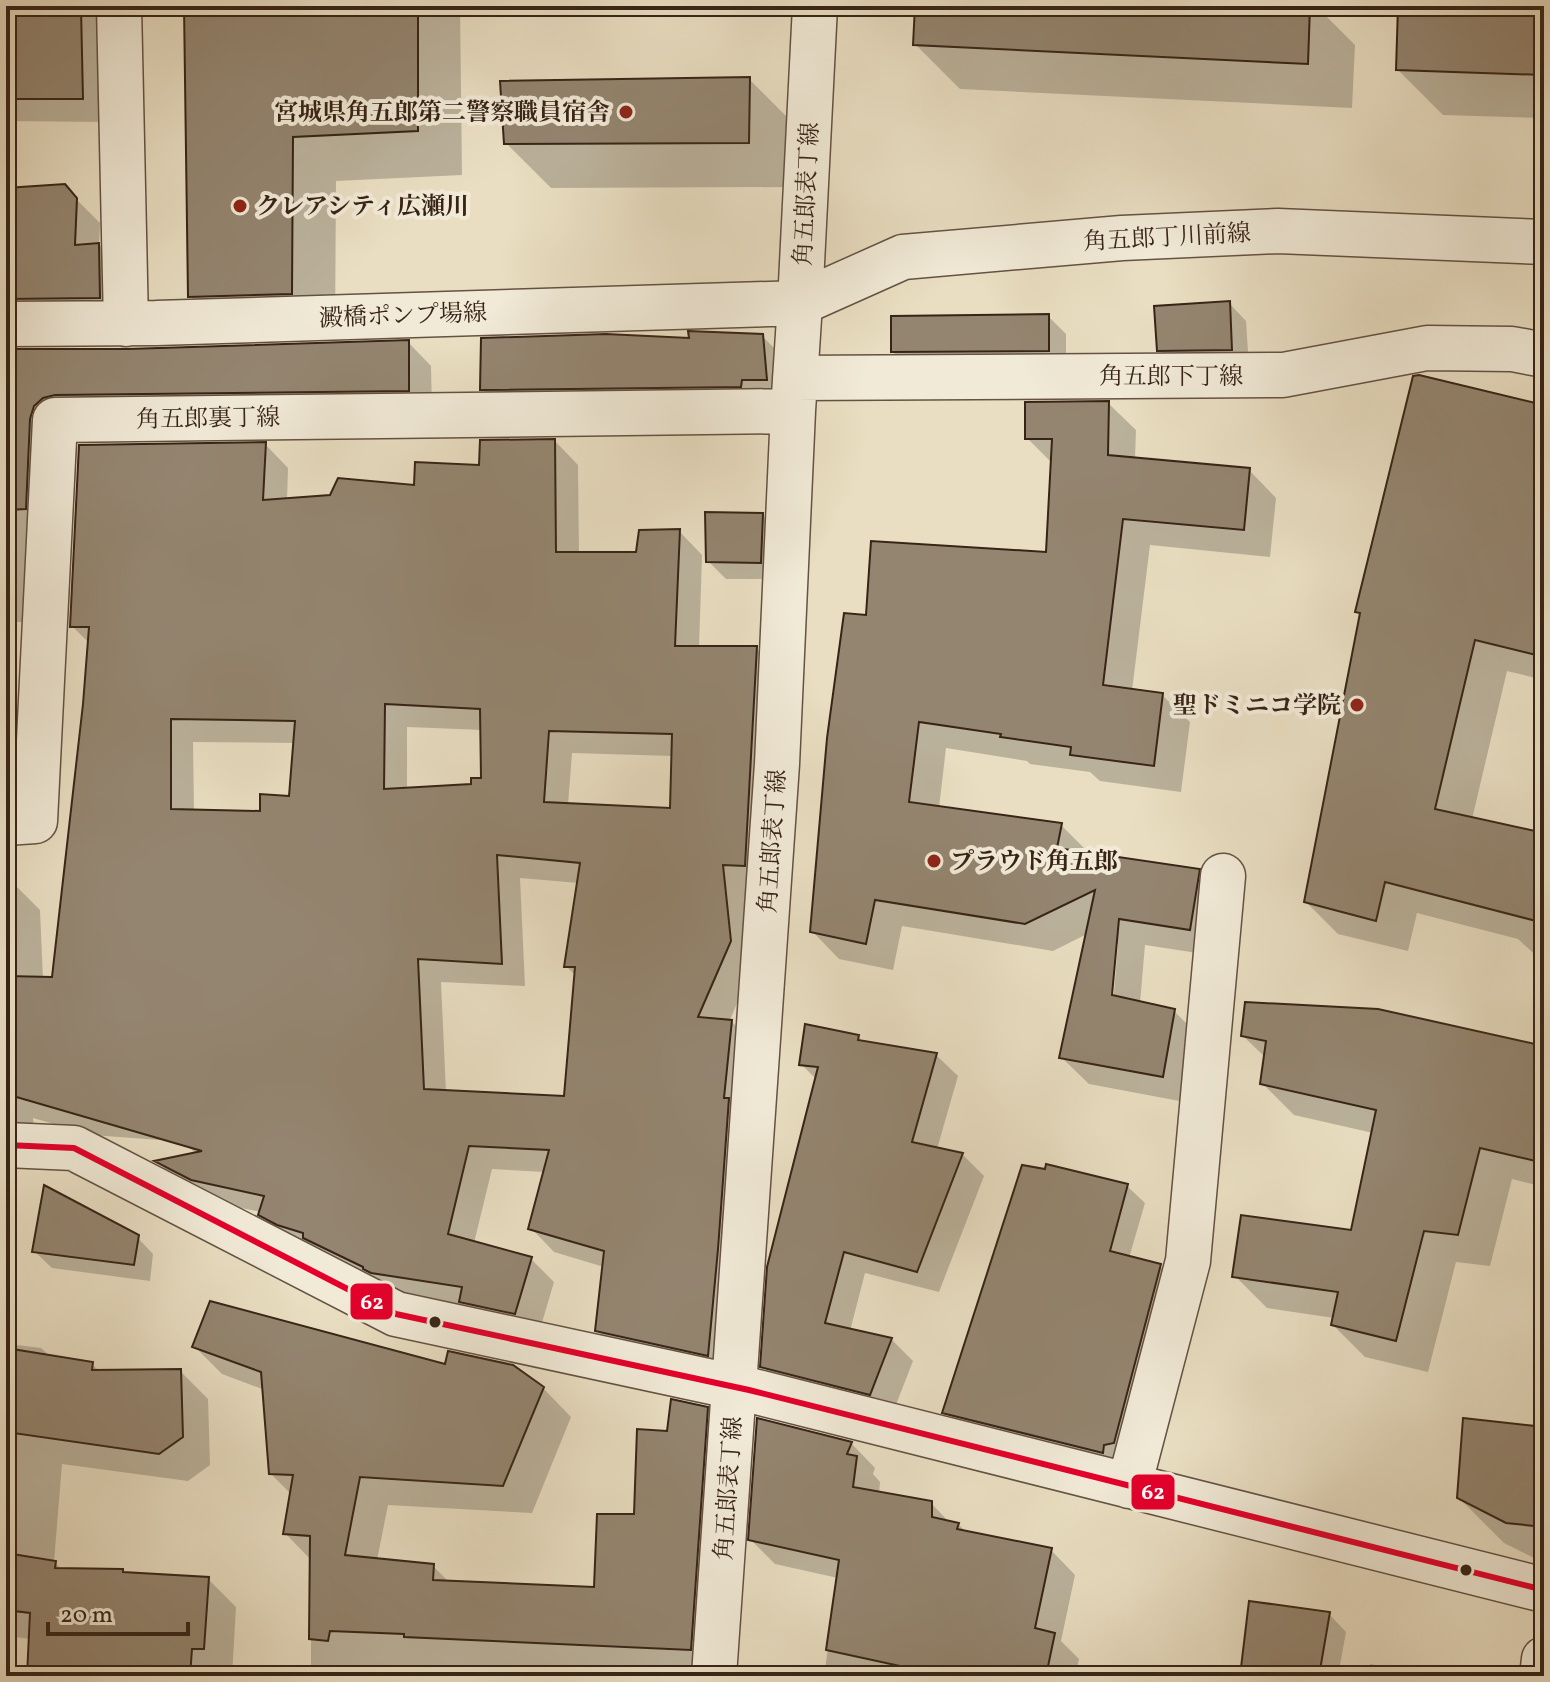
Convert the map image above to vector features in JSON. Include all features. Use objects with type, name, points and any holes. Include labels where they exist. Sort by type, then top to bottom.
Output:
[{"type":"street","points":[[119,6],[126,324]]},
{"type":"street","name":"角五郎表丁線","points":[[714,1676],[777,764],[815,6]]},
{"type":"street","name":"角五郎丁川前線","points":[[800,303],[903,257],[1122,238],[1278,231],[1544,242]]},
{"type":"street","name":"澱橋ポンプ場線","points":[[6,324],[126,324],[800,303]]},
{"type":"street","name":"角五郎下丁線","points":[[794,394],[1283,375],[1427,348],[1512,349],[1544,355]]},
{"type":"street","name":"角五郎裏丁線","points":[[6,823],[35,821],[55,420],[794,394]]},
{"type":"street","points":[[1129,1486],[1188,1261],[1223,876]]},
{"type":"street","points":[[6,1145],[74,1148],[396,1314],[735,1387],[1544,1590]]},
{"type":"street","points":[[1542,1676],[1544,1659]]},
{"type":"building","name":"クレアシティ広瀬川","points":[[184,6],[418,6],[418,131],[293,137],[292,294],[188,297]]},
{"type":"building","points":[[915,6],[1310,6],[1308,64],[913,45]]},
{"type":"building","points":[[1398,6],[1544,8],[1544,75],[1396,70]]},
{"type":"building","points":[[81,8],[83,99],[6,99],[6,9]]},
{"type":"building","name":"宮城県角五郎第二警察職員宿舎","points":[[750,77],[749,143],[504,144],[500,81]]},
{"type":"building","points":[[65,184],[77,198],[75,245],[99,243],[100,298],[6,299],[6,188]]},
{"type":"building","points":[[1230,301],[1232,350],[1157,351],[1154,306]]},
{"type":"building","points":[[1049,314],[1049,351],[891,352],[891,316]]},
{"type":"building","points":[[688,331],[763,334],[767,380],[742,380],[741,387],[480,390],[481,338],[606,334],[689,338]]},
{"type":"building","points":[[409,340],[409,391],[55,395],[43,398],[34,406],[30,419],[26,509],[6,510],[6,349],[127,349]]},
{"type":"building","points":[[1413,376],[1544,405],[1544,657],[1475,640],[1435,809],[1544,833],[1544,923],[1385,882],[1376,921],[1304,902],[1360,613],[1355,612]]},
{"type":"building","points":[[1109,401],[1108,455],[1250,468],[1244,530],[1123,519],[1103,685],[1163,693],[1154,766],[1070,755],[1071,747],[919,722],[909,802],[1062,823],[1057,848],[1200,869],[1190,930],[1119,919],[1112,995],[1175,1009],[1163,1077],[1059,1058],[1095,890],[1025,924],[875,900],[866,944],[810,932],[827,738],[844,613],[866,615],[871,541],[1046,552],[1052,439],[1025,439],[1025,402]]},
{"type":"building","points":[[555,439],[556,552],[636,552],[639,530],[680,529],[675,646],[757,646],[745,866],[723,865],[731,941],[698,1017],[732,1020],[724,1098],[729,1098],[708,1356],[595,1331],[604,1251],[528,1229],[549,1150],[469,1146],[448,1234],[532,1257],[515,1314],[459,1302],[462,1287],[371,1273],[303,1238],[303,1233],[258,1215],[264,1196],[191,1180],[154,1161],[202,1151],[6,1094],[6,976],[52,977],[83,704],[89,627],[70,627],[79,445],[266,442],[263,500],[330,495],[338,478],[414,485],[415,462],[479,465],[480,440]],"holes":[[[385,704],[480,709],[481,778],[471,778],[471,784],[384,789]],[[171,719],[295,721],[289,796],[260,794],[260,811],[171,809]],[[549,731],[672,734],[670,808],[544,802]],[[497,855],[580,863],[564,967],[575,967],[564,1096],[424,1089],[418,959],[502,964]]]},
{"type":"building","points":[[705,512],[763,513],[761,563],[706,562]]},
{"type":"building","points":[[1245,1002],[1378,1009],[1544,1046],[1544,1163],[1480,1148],[1458,1235],[1424,1231],[1396,1341],[1331,1325],[1338,1292],[1232,1277],[1241,1215],[1351,1230],[1376,1110],[1260,1084],[1266,1041],[1241,1036]]},
{"type":"building","points":[[805,1024],[859,1035],[858,1040],[937,1053],[912,1142],[963,1153],[917,1272],[844,1252],[825,1323],[892,1338],[870,1395],[760,1367],[767,1267],[818,1067],[799,1065]]},
{"type":"building","points":[[1046,1164],[1128,1184],[1110,1251],[1161,1264],[1114,1443],[1104,1445],[1103,1453],[942,1413],[1022,1165],[1045,1169]]},
{"type":"building","points":[[44,1185],[139,1235],[134,1265],[32,1252]]},
{"type":"building","points":[[210,1301],[445,1364],[448,1351],[513,1365],[544,1387],[503,1486],[360,1477],[345,1555],[434,1564],[433,1580],[594,1587],[597,1514],[634,1514],[637,1429],[667,1431],[671,1399],[708,1407],[691,1650],[330,1631],[328,1641],[309,1639],[310,1536],[283,1534],[293,1475],[269,1474],[261,1372],[192,1347]]},
{"type":"building","points":[[6,1348],[93,1362],[92,1370],[181,1369],[183,1437],[159,1454],[6,1432]]},
{"type":"building","points":[[757,1418],[852,1442],[847,1454],[857,1456],[853,1487],[932,1501],[932,1517],[959,1523],[957,1529],[1052,1548],[1035,1628],[1055,1633],[1046,1676],[946,1676],[826,1650],[839,1560],[748,1540]]},
{"type":"building","points":[[1463,1418],[1544,1427],[1544,1527],[1506,1523],[1457,1498]]},
{"type":"building","points":[[6,1553],[56,1561],[55,1568],[123,1569],[123,1572],[209,1577],[204,1649],[192,1649],[190,1676],[27,1676],[30,1613],[6,1610]]},
{"type":"building","points":[[1249,1601],[1330,1612],[1319,1676],[1240,1676]]},
{"type":"transit line","name":"62","points":[[6,1145],[74,1148],[396,1314],[749,1390],[1544,1590]]},
{"type":"place","name":"宮城県角五郎第二警察職員宿舎","points":[[626,112]]},
{"type":"place","name":"クレアシティ広瀬川","points":[[240,206]]},
{"type":"place","name":"聖ドミニコ学院","points":[[1357,705]]},
{"type":"place","name":"プラウド角五郎","points":[[934,861]]}]
